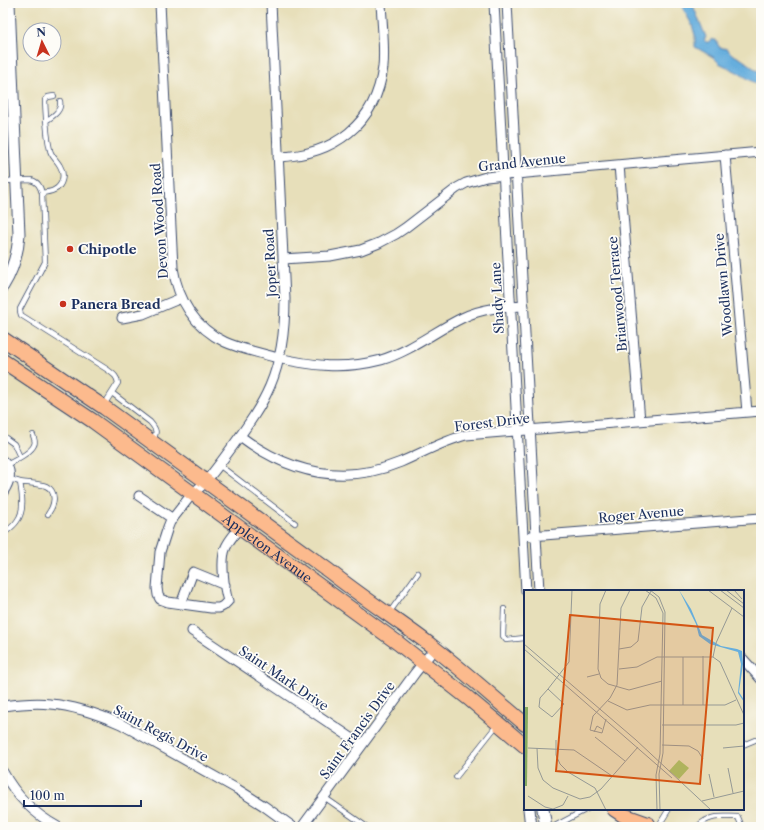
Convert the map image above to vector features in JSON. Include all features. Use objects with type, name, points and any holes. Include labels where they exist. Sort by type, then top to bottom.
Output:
[{"type":"main road","name":"Appleton Avenue","points":[[3,339],[103,407],[359,595],[388,614],[434,648],[524,723]]},
{"type":"main road","name":"Appleton Avenue","points":[[3,361],[93,421],[423,662],[524,745]]},
{"type":"main road","points":[[93,421],[103,407]]},
{"type":"main road","points":[[301,573],[312,559]]},
{"type":"main road","points":[[616,810],[623,815],[653,826]]},
{"type":"main road","points":[[635,810],[653,826]]},
{"type":"street","points":[[3,286],[13,265],[20,234],[9,3]]},
{"type":"street","name":"Devon Wood Road","points":[[160,3],[173,268],[175,282],[186,307],[194,318],[211,334],[223,342],[279,358],[324,366],[348,366],[383,359],[402,352],[462,318],[478,311],[511,306],[524,306]]},
{"type":"street","name":"Joper Road","points":[[181,604],[168,602],[160,598],[158,595],[157,588],[160,552],[168,527],[192,494],[206,482],[252,419],[265,397],[274,374],[282,346],[285,319],[271,3]]},
{"type":"street","points":[[278,157],[306,154],[339,140],[353,128],[366,113],[379,87],[383,66],[384,55],[381,3]]},
{"type":"street","name":"Shady Lane","points":[[494,3],[526,590]]},
{"type":"street","name":"Shady Lane","points":[[507,3],[539,590]]},
{"type":"street","name":"Grand Avenue","points":[[283,259],[330,256],[362,250],[379,243],[406,228],[457,188],[479,178],[761,152]]},
{"type":"street","name":"Woodlawn Drive","points":[[725,155],[747,412]]},
{"type":"street","name":"Briarwood Terrace","points":[[619,165],[640,421]]},
{"type":"street","points":[[122,318],[143,314],[181,298]]},
{"type":"street","name":"Forest Drive","points":[[240,436],[274,458],[287,464],[315,472],[346,474],[388,467],[456,438],[466,436],[761,411]]},
{"type":"street","points":[[3,492],[6,487],[6,477],[9,470],[5,463]]},
{"type":"street","points":[[139,496],[173,519]]},
{"type":"street","name":"Roger Avenue","points":[[524,536],[761,518]]},
{"type":"street","points":[[225,585],[193,572],[181,604],[219,608],[228,601],[225,585],[224,552],[239,528]]},
{"type":"street","name":"Saint Mark Drive","points":[[192,631],[362,745]]},
{"type":"street","name":"Saint Francis Drive","points":[[302,827],[434,648]]},
{"type":"street","points":[[744,660],[761,679]]},
{"type":"street","name":"Saint Regis Drive","points":[[3,706],[26,704],[69,706],[102,716],[121,724],[223,781],[264,806],[293,827]]},
{"type":"street","points":[[3,772],[14,791],[28,805],[39,815],[58,827]]},
{"type":"street","points":[[529,810],[531,827]]},
{"type":"street","points":[[544,810],[546,827]]},
{"type":"lane","points":[[42,193],[54,191],[63,180],[61,166],[50,153],[48,144],[45,100],[48,96],[54,96]]},
{"type":"lane","points":[[46,121],[59,110],[60,104]]},
{"type":"lane","points":[[3,181],[35,181],[40,187],[42,193],[45,262],[20,311],[21,315],[112,373],[117,379],[118,383],[103,407]]},
{"type":"lane","points":[[112,393],[154,426],[156,434],[152,442]]},
{"type":"lane","points":[[5,463],[20,457],[30,450],[35,441],[33,435]]},
{"type":"lane","points":[[3,436],[14,444],[20,457]]},
{"type":"lane","points":[[218,465],[296,523]]},
{"type":"lane","points":[[6,477],[20,482],[46,486],[52,491],[54,503],[48,514]]},
{"type":"lane","points":[[3,534],[18,520],[22,512],[20,482]]},
{"type":"lane","points":[[388,614],[418,573]]},
{"type":"lane","points":[[504,609],[503,636],[506,640],[524,638]]},
{"type":"lane","points":[[456,777],[498,724]]},
{"type":"lane","points":[[744,745],[755,740]]},
{"type":"lane","points":[[324,797],[367,827]]},
{"type":"lane","points":[[553,827],[585,810]]},
{"type":"lane","points":[[653,826],[668,810]]},
{"type":"lane","points":[[697,827],[702,822],[713,817],[738,817],[742,827]]},
{"type":"water","points":[[680,3],[692,3],[706,37],[704,40],[706,42],[713,39],[716,40],[719,47],[727,49],[732,54],[761,72],[761,85],[719,63],[713,57],[695,47],[695,35],[692,25]]},
{"type":"place","name":"Chipotle","points":[[70,249]]},
{"type":"place","name":"Panera Bread","points":[[63,304]]}]
